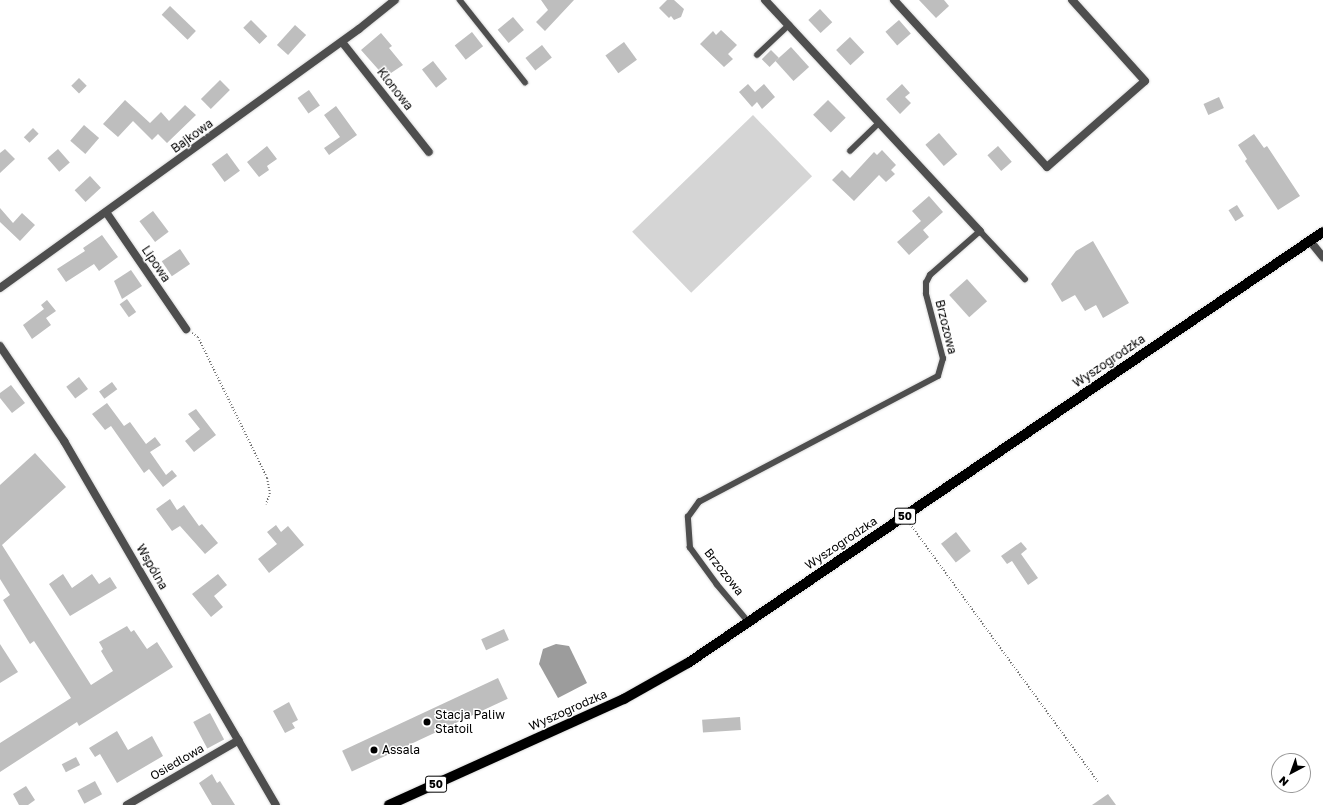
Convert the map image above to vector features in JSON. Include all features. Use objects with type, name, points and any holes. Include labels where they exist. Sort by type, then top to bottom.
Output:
[{"type":"main road","name":"Wyszogrodzka","points":[[389,805],[624,699],[688,663],[1323,232]]},
{"type":"street","name":"Bajkowa","points":[[0,288],[342,42],[395,0]]},
{"type":"street","points":[[765,0],[980,231]]},
{"type":"street","points":[[894,0],[1047,167],[1145,81],[1072,0]]},
{"type":"street","name":"Klonowa","points":[[342,42],[429,152]]},
{"type":"street","name":"Lipowa","points":[[106,212],[186,330]]},
{"type":"street","points":[[1310,241],[1323,257]]},
{"type":"street","name":"Wspólna","points":[[0,346],[64,441],[276,805]]},
{"type":"street","name":"Osiedlowa","points":[[127,805],[239,740]]},
{"type":"lane","points":[[460,0],[525,82]]},
{"type":"lane","points":[[757,55],[788,25]]},
{"type":"lane","points":[[850,151],[879,122]]},
{"type":"lane","points":[[980,231],[1025,279]]},
{"type":"lane","name":"Brzozowa","points":[[749,623],[717,585],[690,548],[688,518],[699,502],[938,376],[943,359],[926,294],[926,284],[930,275],[980,231]]},
{"type":"path","points":[[186,330],[198,337],[267,478],[270,493],[266,504]]},
{"type":"path","points":[[904,516],[1098,782]]},
{"type":"shaded area","points":[[753,115],[812,176],[691,293],[632,232]]},
{"type":"shaded area","points":[[556,644],[569,646],[587,683],[558,698],[539,664],[543,649]]},
{"type":"building","points":[[541,0],[574,0],[545,31],[536,22],[548,10]]},
{"type":"building","points":[[667,0],[674,0],[684,9],[681,17],[674,20],[671,16],[669,18],[659,8]]},
{"type":"building","points":[[919,0],[944,0],[949,6],[936,18]]},
{"type":"building","points":[[170,6],[196,31],[188,40],[162,15]]},
{"type":"building","points":[[820,9],[832,22],[821,33],[808,20]]},
{"type":"building","points":[[513,17],[524,30],[509,43],[498,30]]},
{"type":"building","points":[[251,20],[267,36],[259,44],[243,28]]},
{"type":"building","points":[[899,20],[911,34],[897,45],[885,32]]},
{"type":"building","points":[[295,25],[306,35],[288,55],[277,45]]},
{"type":"building","points":[[721,30],[737,45],[728,54],[733,59],[724,67],[700,44],[713,31],[716,35]]},
{"type":"building","points":[[472,32],[483,46],[466,60],[455,46]]},
{"type":"building","points":[[381,33],[392,46],[389,48],[403,65],[385,77],[361,50]]},
{"type":"building","points":[[850,37],[864,52],[850,65],[836,50]]},
{"type":"building","points":[[624,42],[637,60],[618,73],[605,56]]},
{"type":"building","points":[[542,45],[552,58],[535,71],[525,58]]},
{"type":"building","points":[[791,47],[809,67],[793,81],[775,61]]},
{"type":"building","points":[[771,50],[779,58],[770,67],[762,59]]},
{"type":"building","points":[[433,61],[447,79],[436,88],[422,70]]},
{"type":"building","points":[[79,78],[87,86],[79,94],[71,86]]},
{"type":"building","points":[[220,80],[230,90],[211,109],[201,99]]},
{"type":"building","points":[[748,84],[755,92],[764,84],[775,97],[762,109],[757,102],[752,107],[739,92]]},
{"type":"building","points":[[902,84],[910,93],[905,97],[911,103],[900,114],[886,99]]},
{"type":"building","points":[[309,90],[320,106],[308,114],[298,98]]},
{"type":"building","points":[[1219,97],[1224,108],[1208,115],[1203,104]]},
{"type":"building","points":[[125,100],[150,123],[161,112],[169,121],[185,105],[196,115],[167,143],[158,134],[152,140],[133,121],[118,137],[103,124]]},
{"type":"building","points":[[828,100],[846,118],[831,133],[813,115]]},
{"type":"building","points":[[336,106],[357,135],[329,155],[324,148],[340,137],[324,115]]},
{"type":"building","points":[[84,125],[99,138],[85,154],[70,141]]},
{"type":"building","points":[[33,128],[39,134],[29,143],[24,137]]},
{"type":"building","points":[[939,133],[957,154],[944,166],[925,145]]},
{"type":"building","points":[[1254,134],[1264,148],[1267,146],[1300,196],[1278,210],[1245,161],[1247,159],[1238,145]]},
{"type":"building","points":[[267,146],[277,159],[267,166],[269,170],[259,177],[247,162]]},
{"type":"building","points":[[998,146],[1012,162],[1001,171],[987,155]]},
{"type":"building","points":[[5,149],[15,159],[0,173],[0,153]]},
{"type":"building","points":[[58,149],[70,163],[59,172],[47,158]]},
{"type":"building","points":[[882,150],[896,165],[891,170],[895,174],[886,182],[879,175],[854,201],[832,180],[842,170],[850,178],[874,152],[877,155]]},
{"type":"building","points":[[227,153],[240,171],[225,182],[212,164]]},
{"type":"building","points":[[90,176],[101,188],[86,202],[75,190]]},
{"type":"building","points":[[929,196],[943,212],[923,230],[929,237],[909,255],[897,242],[921,221],[912,211]]},
{"type":"building","points":[[1237,205],[1244,216],[1235,221],[1229,210]]},
{"type":"building","points":[[0,208],[13,223],[22,213],[35,225],[20,241],[0,222]]},
{"type":"building","points":[[153,211],[169,232],[155,242],[139,221]]},
{"type":"building","points":[[102,235],[118,257],[99,271],[94,264],[66,282],[57,269],[85,251],[83,248]]},
{"type":"building","points":[[1093,241],[1129,303],[1103,318],[1096,305],[1085,311],[1075,295],[1062,302],[1051,284],[1076,251]]},
{"type":"building","points":[[180,249],[190,264],[172,276],[162,261]]},
{"type":"building","points":[[131,270],[142,286],[122,299],[114,281]]},
{"type":"building","points":[[967,279],[987,301],[969,317],[949,295]]},
{"type":"building","points":[[127,299],[136,312],[129,317],[120,304]]},
{"type":"building","points":[[47,300],[56,311],[46,318],[51,325],[32,339],[23,325],[44,309],[41,305]]},
{"type":"building","points":[[79,377],[88,389],[75,399],[66,387]]},
{"type":"building","points":[[112,382],[117,389],[104,399],[99,391]]},
{"type":"building","points":[[11,385],[25,403],[12,413],[0,398],[0,393]]},
{"type":"building","points":[[107,403],[124,426],[130,422],[146,444],[155,437],[161,445],[150,452],[166,475],[172,470],[177,476],[163,487],[149,469],[144,473],[111,426],[105,430],[92,414]]},
{"type":"building","points":[[196,409],[216,435],[194,452],[185,441],[200,429],[188,414]]},
{"type":"building","points":[[35,453],[66,487],[2,545],[91,685],[113,671],[101,651],[103,649],[99,642],[127,626],[131,632],[134,630],[147,649],[157,642],[173,667],[79,726],[77,722],[0,772],[0,743],[71,698],[34,641],[30,644],[3,600],[10,595],[0,579],[0,485]]},
{"type":"building","points":[[170,499],[177,510],[184,505],[199,526],[202,524],[218,543],[205,554],[180,526],[172,531],[156,509]]},
{"type":"building","points":[[276,525],[281,532],[288,526],[304,545],[269,573],[258,559],[277,544],[267,532]]},
{"type":"building","points":[[956,532],[971,551],[956,563],[941,544]]},
{"type":"building","points":[[1021,542],[1027,549],[1021,554],[1038,578],[1028,585],[1012,561],[1007,564],[1001,556]]},
{"type":"building","points":[[63,574],[72,588],[92,574],[99,584],[110,577],[117,588],[70,616],[49,584]]},
{"type":"building","points":[[218,574],[227,585],[214,596],[223,607],[211,617],[192,594]]},
{"type":"building","points":[[504,629],[509,640],[486,650],[481,639]]},
{"type":"building","points":[[0,644],[18,672],[0,683]]},
{"type":"building","name":"Stacja Paliw Statoil","points":[[498,678],[508,699],[352,772],[342,751]]},
{"type":"building","points":[[289,702],[298,720],[292,723],[295,728],[285,733],[273,711]]},
{"type":"building","points":[[210,713],[224,739],[207,748],[193,722]]},
{"type":"building","points":[[740,717],[741,730],[703,733],[702,720]]},
{"type":"building","points":[[117,731],[128,750],[152,736],[163,756],[117,783],[100,754],[95,757],[89,748]]},
{"type":"building","points":[[76,757],[80,765],[66,772],[62,764]]},
{"type":"building","points":[[212,774],[217,783],[220,781],[235,805],[212,805],[199,783]]},
{"type":"building","points":[[95,781],[102,794],[84,804],[77,790]]},
{"type":"building","points":[[26,786],[35,800],[28,805],[19,805],[13,794]]},
{"type":"building","points":[[1108,794],[1116,805],[1092,805]]},
{"type":"place","name":"Stacja Paliw Statoil","points":[[427,722]]},
{"type":"place","name":"Assala","points":[[374,750]]}]
